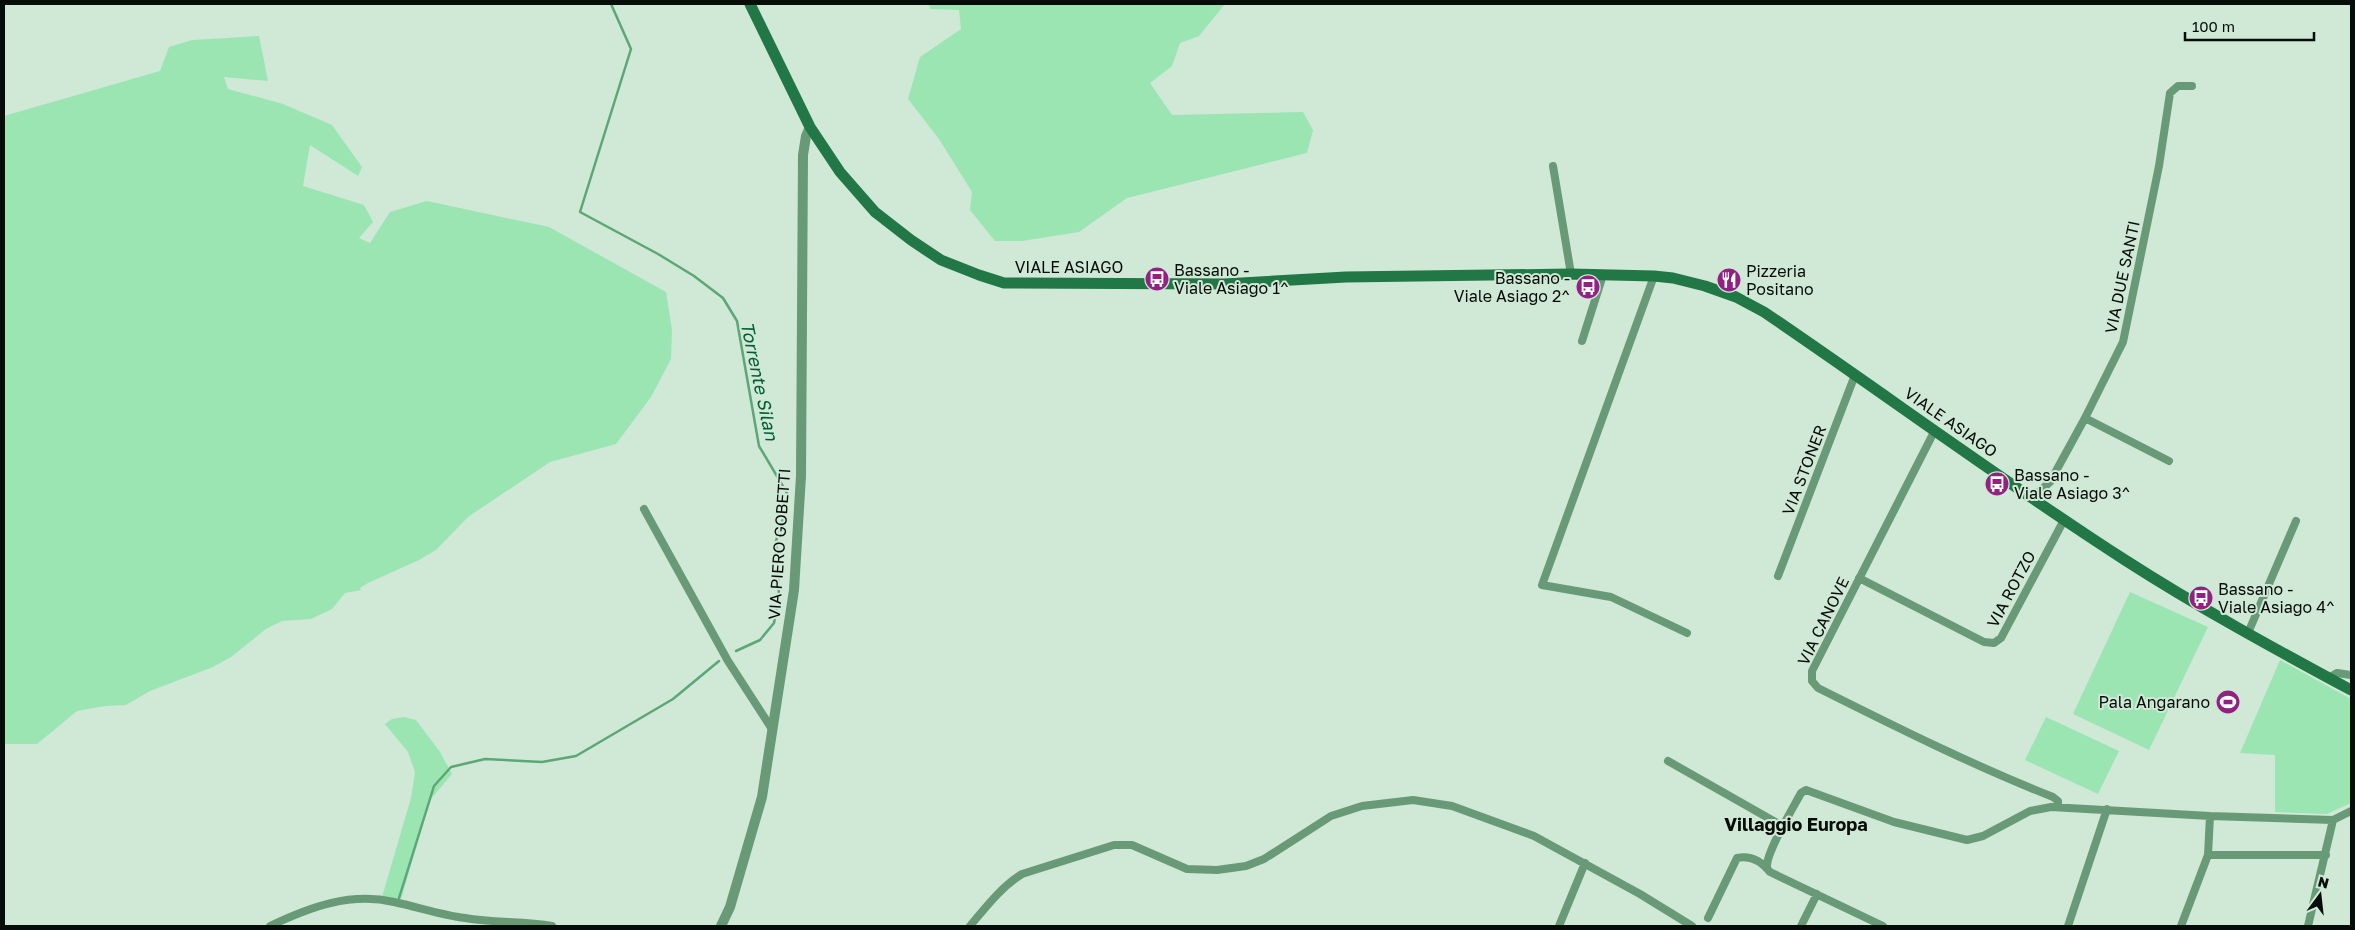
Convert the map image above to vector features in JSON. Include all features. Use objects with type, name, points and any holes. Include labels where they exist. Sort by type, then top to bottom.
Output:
[{"type":"main road","name":"VIALE ASIAGO","points":[[750,4],[810,127],[840,172],[875,212],[941,260],[1004,283],[1224,284],[1346,276],[1571,274],[1654,276],[1689,282],[1736,297],[1764,312],[2064,520],[2161,582],[2351,690]]},
{"type":"street","name":"VIA DUE SANTI","points":[[2032,498],[2050,482],[2123,342],[2159,166],[2170,93],[2178,86],[2192,86]]},
{"type":"street","name":"VIA PIERO GOBETTI","points":[[722,926],[730,907],[762,797],[796,571],[801,476],[803,155],[806,136],[810,127]]},
{"type":"street","points":[[1552,166],[1571,274]]},
{"type":"street","points":[[1582,341],[1603,275]]},
{"type":"street","points":[[1654,276],[1542,585],[1611,597],[1687,633]]},
{"type":"street","name":"VIA STONER","points":[[1778,576],[1855,375]]},
{"type":"street","points":[[2085,418],[2169,461]]},
{"type":"street","name":"VIA CANOVE","points":[[1935,430],[1812,671],[1814,684],[1938,748],[2053,797],[2058,801],[2058,806]]},
{"type":"street","points":[[644,509],[728,661],[772,729]]},
{"type":"street","name":"VIA ROTZO","points":[[1859,578],[1984,642],[1994,643],[2001,638],[2064,520]]},
{"type":"street","points":[[2248,633],[2296,521]]},
{"type":"street","points":[[2329,678],[2337,673],[2351,675]]},
{"type":"street","points":[[1668,761],[1784,827]]},
{"type":"street","points":[[1883,926],[1770,872],[1767,866],[1768,858],[1801,793],[1806,790],[1894,822],[1966,840],[1983,836],[2030,811],[2058,806],[2210,816],[2333,820],[2351,811]]},
{"type":"street","points":[[970,926],[1008,883],[1022,874],[1114,845],[1132,845],[1187,869],[1217,870],[1246,866],[1264,859],[1330,816],[1362,806],[1392,801],[1434,802],[1452,806],[1534,836],[1640,894],[1692,926]]},
{"type":"street","points":[[2068,926],[2107,809]]},
{"type":"street","points":[[2181,926],[2208,855],[2210,816]]},
{"type":"street","points":[[2308,926],[2333,820]]},
{"type":"street","points":[[2208,855],[2326,855]]},
{"type":"street","points":[[1708,918],[1738,858],[1747,856],[1767,866]]},
{"type":"street","points":[[1559,926],[1585,863]]},
{"type":"street","points":[[1801,926],[1817,894]]},
{"type":"street","points":[[270,926],[304,910],[323,904],[368,898],[396,902],[467,919],[552,926]]},
{"type":"green space","points":[[929,4],[1225,4],[1199,36],[1180,43],[1172,66],[1150,83],[1172,115],[1303,112],[1313,130],[1307,153],[1127,198],[1079,232],[1022,241],[995,241],[970,210],[972,192],[939,139],[908,99],[920,57],[961,29],[959,10],[930,9]]},
{"type":"green space","points":[[259,36],[268,81],[224,77],[228,89],[283,104],[332,125],[362,167],[358,176],[310,145],[303,186],[364,205],[373,222],[359,238],[370,243],[390,212],[427,201],[549,227],[666,292],[672,330],[671,359],[651,397],[616,444],[550,462],[468,517],[436,550],[419,560],[368,583],[360,588],[361,590],[345,593],[332,609],[311,619],[282,621],[266,629],[231,657],[213,667],[150,691],[126,705],[105,706],[77,711],[37,744],[4,744],[4,116],[160,71],[169,47],[192,40]]},
{"type":"green space","points":[[2130,592],[2208,627],[2149,750],[2073,714]]},
{"type":"green space","points":[[2280,660],[2351,699],[2351,803],[2327,814],[2275,812],[2275,755],[2240,753]]},
{"type":"green space","points":[[404,717],[416,720],[440,752],[452,774],[430,800],[400,903],[382,897],[411,798],[415,772],[408,752],[385,724],[392,719]]},
{"type":"green space","points":[[2046,717],[2119,751],[2098,794],[2025,760]]},
{"type":"waterway","name":"Torrente Silan","points":[[611,4],[631,49],[580,212],[658,254],[694,276],[723,298],[737,321],[759,446],[787,493],[786,510],[776,541],[779,595],[774,623],[760,640],[736,651]]},
{"type":"waterway","name":"Torrente Silan","points":[[399,898],[434,786],[451,767],[485,759],[542,762],[576,756],[673,699],[719,661]]},
{"type":"place","name":"Bassano - Viale Asiago 1^","points":[[1157,279]]},
{"type":"place","name":"Pizzeria Positano","points":[[1729,280]]},
{"type":"place","name":"Bassano - Viale Asiago 2^","points":[[1588,287]]},
{"type":"place","name":"Bassano - Viale Asiago 3^","points":[[1997,484]]},
{"type":"place","name":"Bassano - Viale Asiago 4^","points":[[2201,598]]},
{"type":"place","name":"Pala Angarano","points":[[2228,702]]},
{"type":"district","name":"Villaggio Europa","points":[[1796,824]]}]
